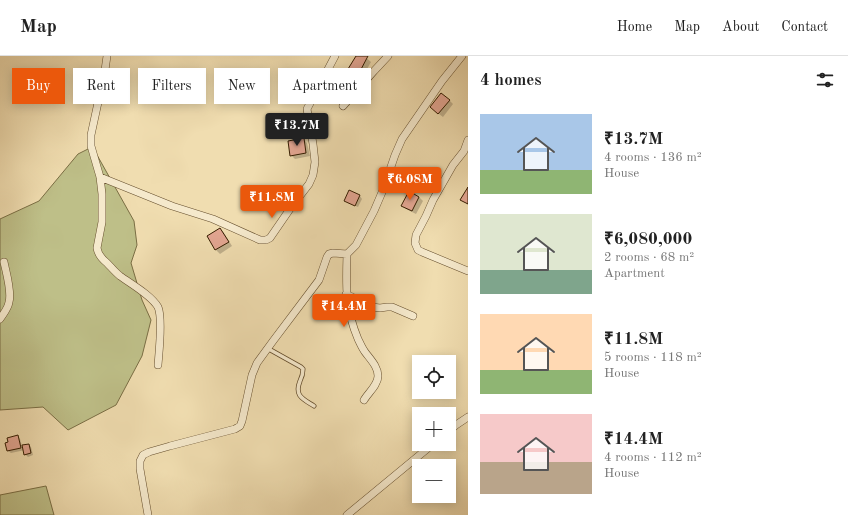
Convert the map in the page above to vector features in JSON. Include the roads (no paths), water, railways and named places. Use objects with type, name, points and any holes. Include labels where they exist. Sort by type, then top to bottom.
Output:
[{"type":"street","points":[[107,56],[91,135],[91,142],[100,177],[103,209],[97,252],[118,275],[145,294],[158,308],[160,317],[158,365]]},
{"type":"street","points":[[100,177],[172,206],[213,219],[260,240],[270,238],[309,184],[313,175],[315,162],[307,109],[335,56]]},
{"type":"street","points":[[343,106],[388,56]]},
{"type":"street","points":[[364,400],[377,381],[378,375],[377,369],[364,351],[358,339],[350,318],[346,294],[347,254],[356,245],[374,211],[384,190],[402,139],[442,81],[462,56]]},
{"type":"street","points":[[468,140],[464,151],[453,165],[433,200],[416,234],[415,243],[418,250],[468,270]]},
{"type":"street","points":[[148,515],[140,469],[140,461],[143,455],[170,446],[235,429],[240,426],[252,375],[257,363],[319,280],[329,254],[347,254]]},
{"type":"street","points":[[0,319],[7,307],[10,296],[4,262]]},
{"type":"street","points":[[346,294],[372,307],[392,308],[414,316]]},
{"type":"street","points":[[456,425],[468,417]]},
{"type":"street","points":[[347,515],[425,451]]},
{"type":"lane","points":[[268,348],[303,369],[303,374],[298,388],[299,394],[301,398],[314,406]]}]
